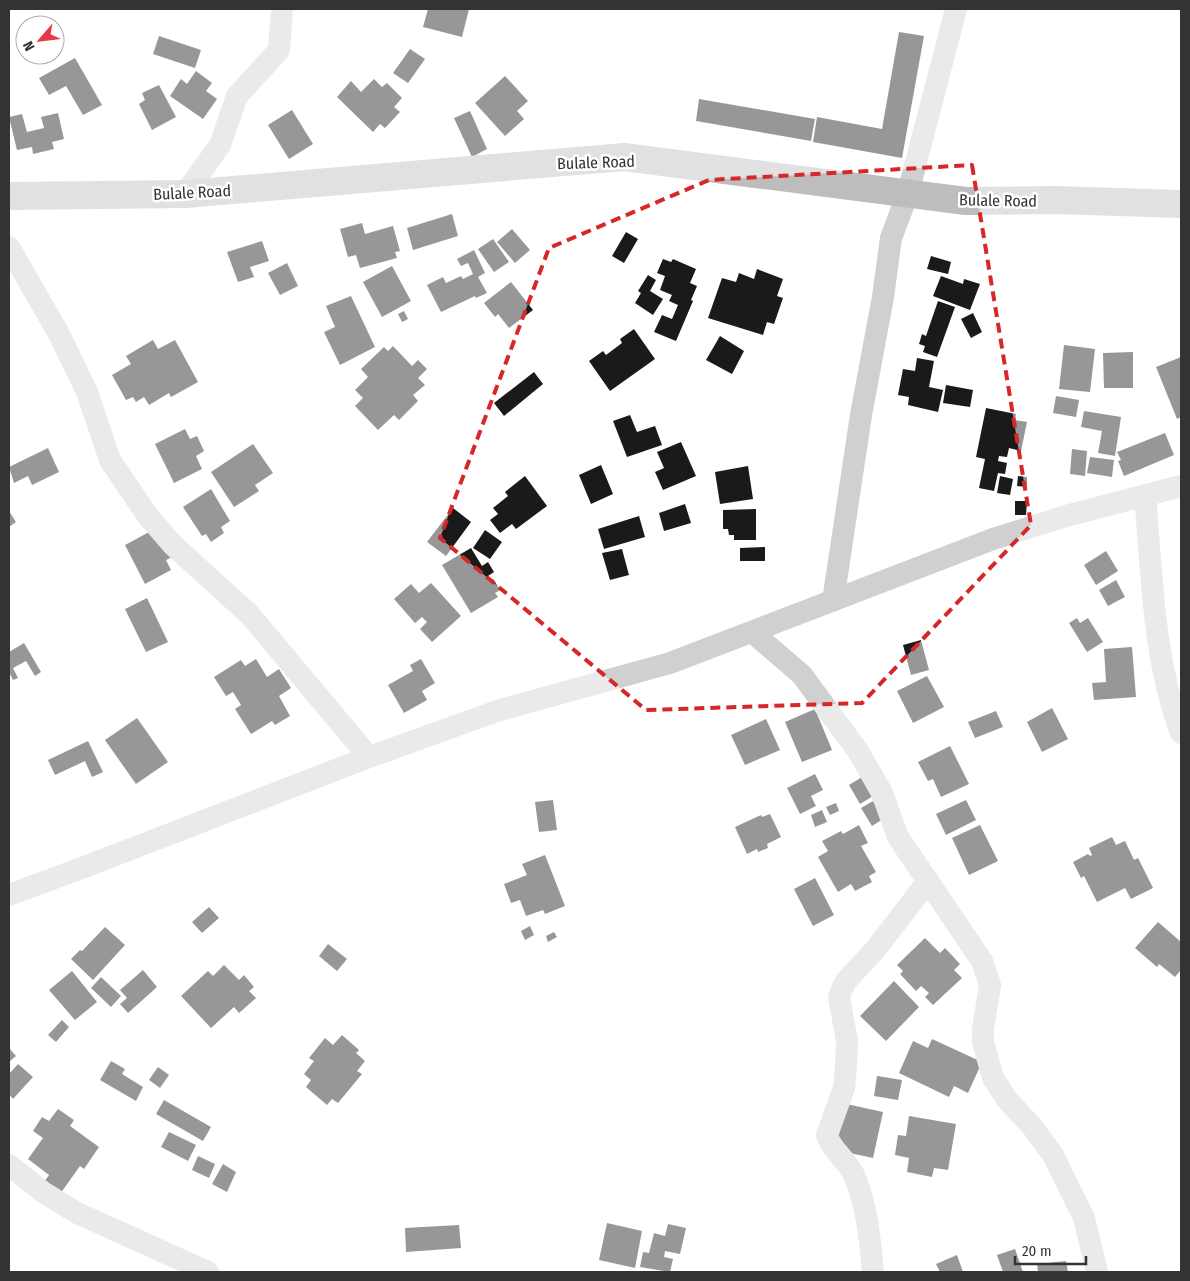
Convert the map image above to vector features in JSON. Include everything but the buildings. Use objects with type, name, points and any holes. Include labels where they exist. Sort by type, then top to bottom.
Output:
[{"type":"street","points":[[185,194],[220,145],[237,96],[279,50],[282,9]]},
{"type":"street","points":[[833,601],[859,425],[883,297],[891,238],[908,193],[956,9]]},
{"type":"street","name":"Bulale Road","points":[[9,196],[185,194],[624,157],[966,201],[1055,200],[1181,204]]},
{"type":"street","points":[[9,247],[36,292],[79,375],[110,460],[147,515],[173,545],[250,615],[369,757]]},
{"type":"street","points":[[9,894],[87,866],[369,757],[497,711],[670,663],[993,539],[1066,516],[1181,486]]},
{"type":"street","points":[[1145,496],[1157,631],[1168,689],[1181,733]]},
{"type":"street","points":[[752,632],[802,675],[853,744],[882,793],[898,837],[982,961],[988,974],[990,985],[983,1029],[983,1042],[993,1078],[1008,1101],[1030,1125],[1053,1155],[1084,1218],[1097,1272]]},
{"type":"street","points":[[873,1272],[870,1233],[857,1185],[852,1172],[826,1135],[844,1088],[846,1067],[847,1041],[839,997],[846,981],[875,950],[928,881]]},
{"type":"street","points":[[9,1165],[43,1192],[77,1213],[208,1272]]},
{"type":"highlighted area","points":[[972,165],[1031,525],[862,703],[646,710],[440,538],[549,248],[709,180]]}]
